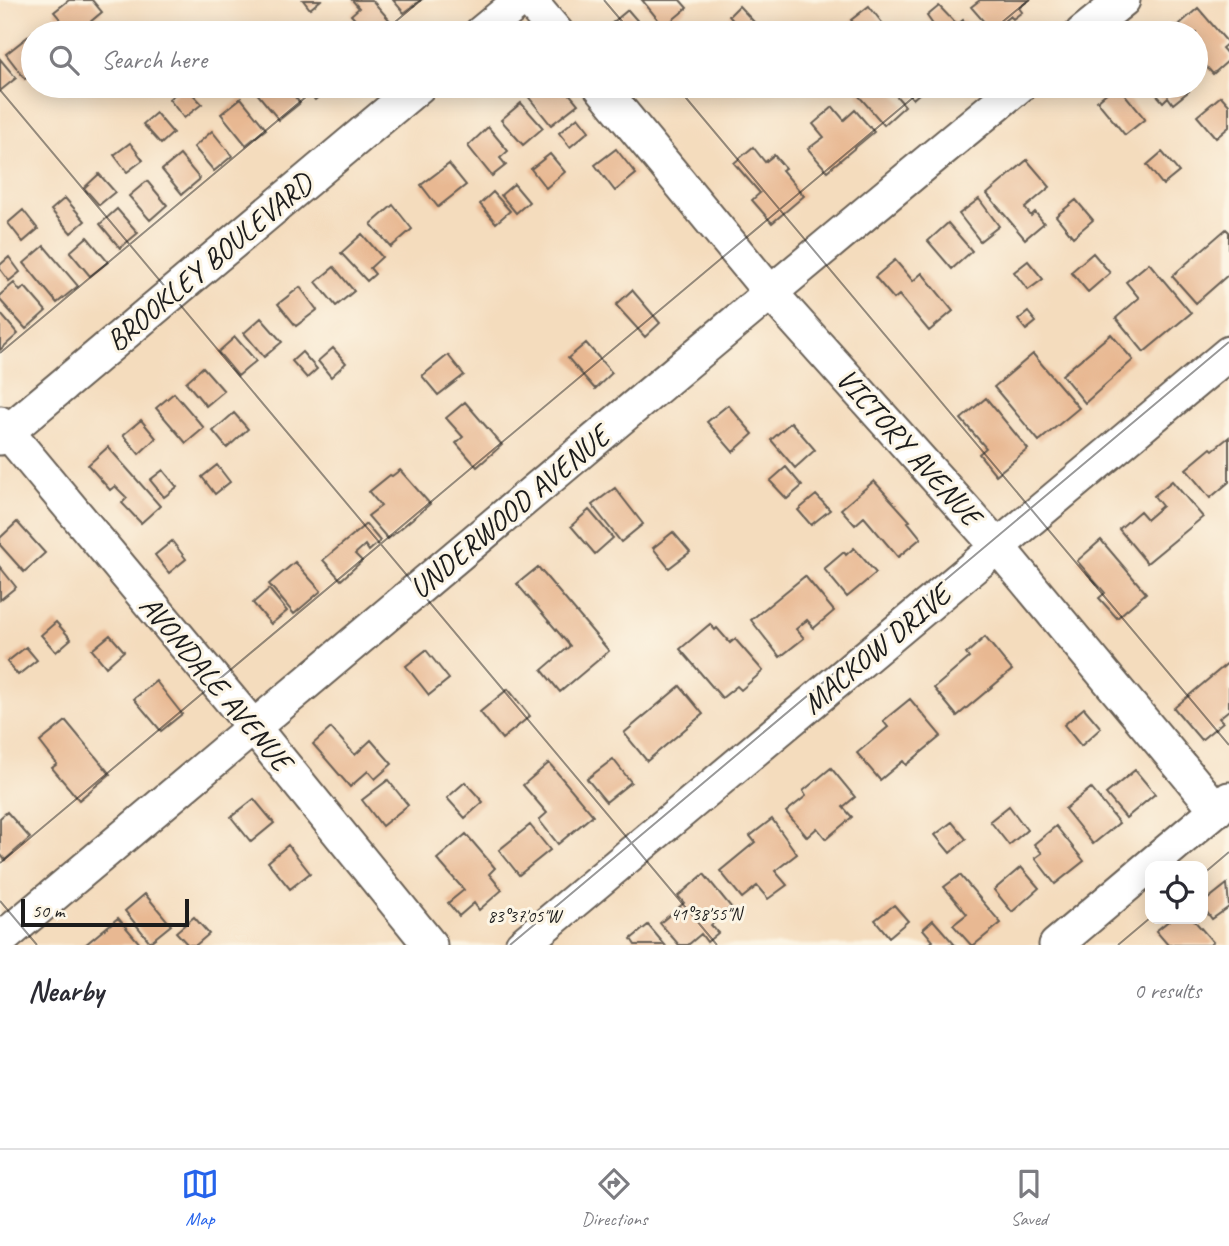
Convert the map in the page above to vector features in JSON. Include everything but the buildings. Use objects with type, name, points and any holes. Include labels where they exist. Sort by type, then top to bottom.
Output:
[{"type":"street","points":[[496,21],[521,0]]},
{"type":"street","points":[[529,0],[546,21]]},
{"type":"street","points":[[1097,21],[1123,0]]},
{"type":"street","name":"BROOKLEY BOULEVARD","points":[[2,431],[404,98]]},
{"type":"street","name":"VICTORY AVENUE","points":[[610,98],[769,291],[1223,804]]},
{"type":"street","name":"UNDERWOOD AVENUE","points":[[0,940],[769,291],[1004,98]]},
{"type":"street","name":"MACKOW DRIVE","points":[[523,945],[1229,353]]},
{"type":"street","name":"AVONDALE AVENUE","points":[[2,431],[254,728],[430,945]]},
{"type":"street","points":[[1056,945],[1223,804]]}]
